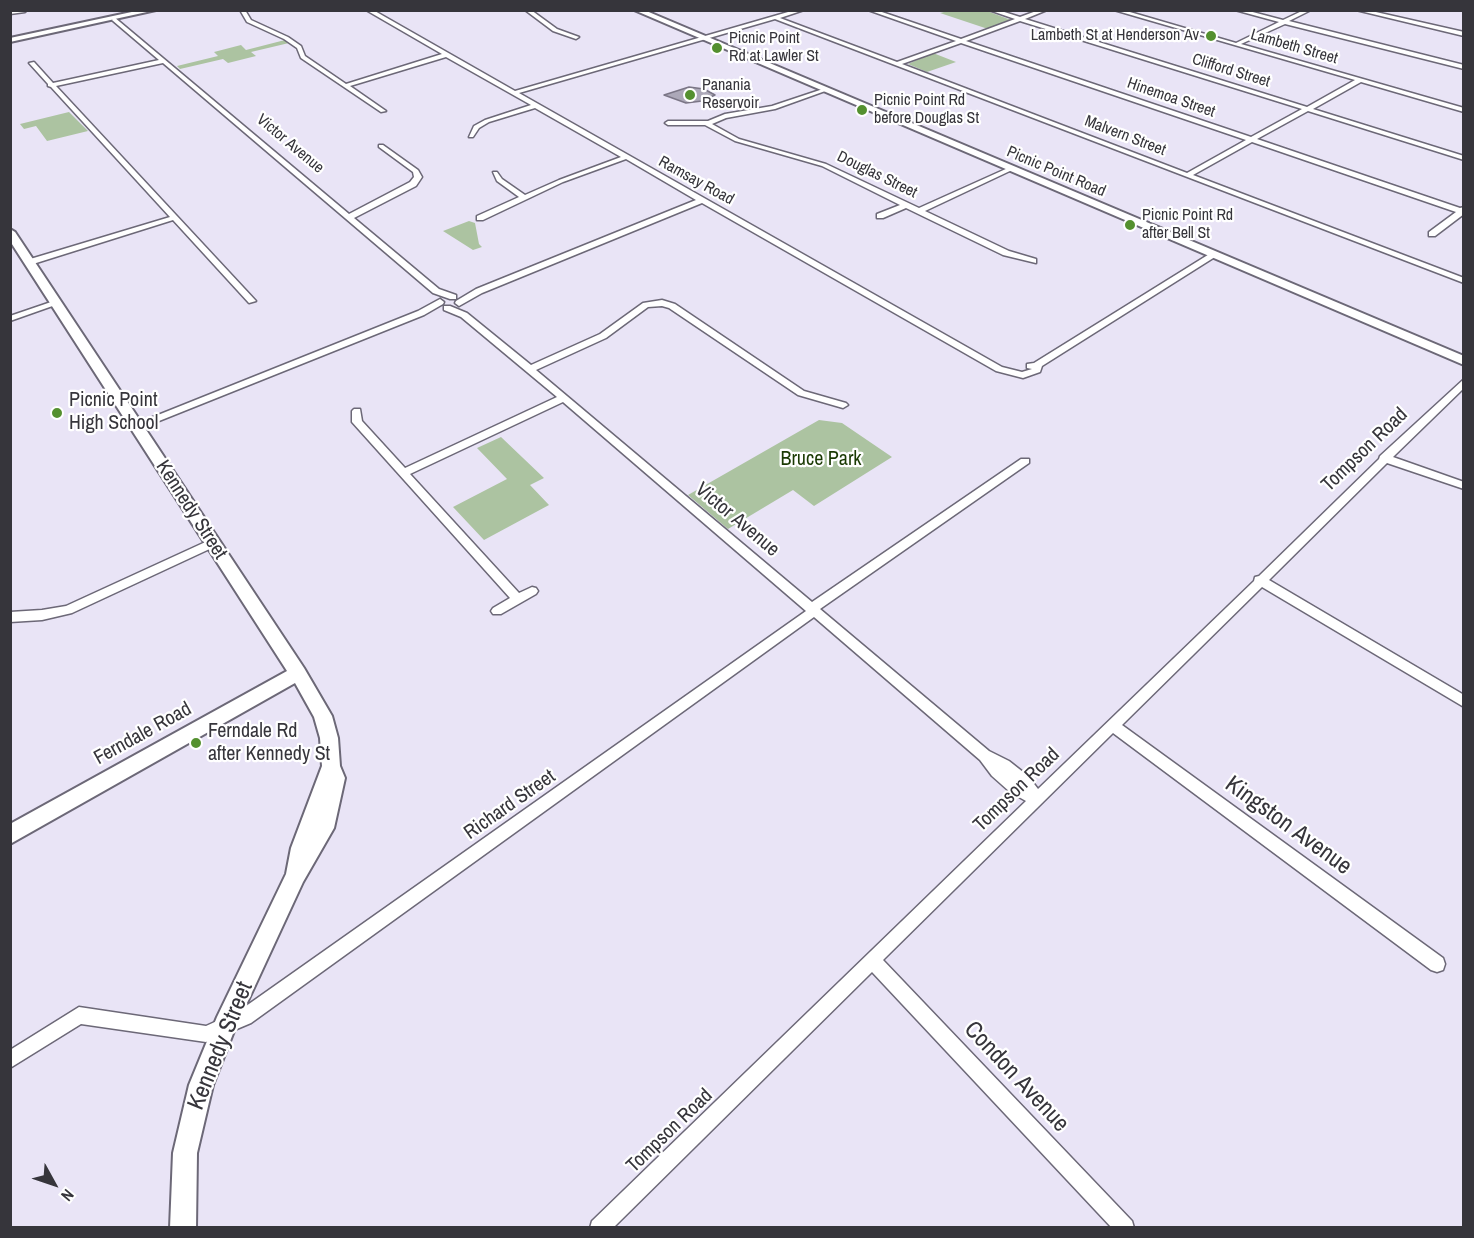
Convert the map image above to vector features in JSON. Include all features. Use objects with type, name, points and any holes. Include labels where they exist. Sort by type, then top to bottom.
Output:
[{"type":"street","points":[[10,13],[25,10]]},
{"type":"street","points":[[10,40],[153,10]]},
{"type":"street","points":[[242,10],[247,19],[298,46],[303,57],[383,111]]},
{"type":"street","name":"Ramsay Road","points":[[368,10],[993,365],[1012,373],[1028,374],[1037,370],[1037,365],[1214,255]]},
{"type":"street","points":[[527,10],[555,30],[576,38]]},
{"type":"street","name":"Picnic Point Road","points":[[637,10],[1464,361]]},
{"type":"street","points":[[514,93],[802,10]]},
{"type":"street","name":"Hinemoa Street","points":[[870,10],[1463,211]]},
{"type":"street","name":"Clifford Street","points":[[991,10],[1464,158]]},
{"type":"street","points":[[898,64],[1045,10]]},
{"type":"street","name":"Lambeth Street","points":[[1116,10],[1464,110]]},
{"type":"street","points":[[1237,10],[1391,51],[1464,67]]},
{"type":"street","points":[[1235,45],[1309,10]]},
{"type":"street","points":[[1359,10],[1464,34]]},
{"type":"street","name":"Malvern Street","points":[[776,18],[1464,281]]},
{"type":"street","name":"Victor Avenue","points":[[114,19],[436,291],[456,300],[464,315]]},
{"type":"street","points":[[345,86],[446,55]]},
{"type":"street","points":[[50,85],[164,61]]},
{"type":"street","points":[[32,63],[252,302]]},
{"type":"street","points":[[1188,175],[1360,80]]},
{"type":"street","points":[[668,123],[708,123],[731,114],[777,107],[825,90]]},
{"type":"street","points":[[471,136],[476,128],[487,121],[535,106]]},
{"type":"street","name":"Douglas Street","points":[[708,123],[711,128],[737,140],[824,165],[1013,256],[1033,261]]},
{"type":"street","points":[[349,217],[413,184],[418,177],[416,171],[381,146]]},
{"type":"street","points":[[480,218],[561,181],[626,157]]},
{"type":"street","points":[[920,211],[1010,169]]},
{"type":"street","points":[[495,173],[502,182],[525,198]]},
{"type":"street","points":[[136,427],[704,201]]},
{"type":"street","points":[[880,216],[906,204]]},
{"type":"street","points":[[1432,234],[1463,211]]},
{"type":"street","points":[[30,262],[176,217]]},
{"type":"street","name":"Kennedy Street","points":[[10,232],[15,246],[30,262],[298,673],[327,726],[331,766],[336,778],[330,810],[318,843],[296,875],[225,1025],[201,1085],[190,1129],[183,1178],[183,1227]]},
{"type":"street","name":"Victor Avenue","points":[[436,291],[443,305],[464,315],[530,369],[985,756],[997,772],[1015,788],[1037,799]]},
{"type":"street","points":[[662,303],[670,294]]},
{"type":"street","points":[[10,319],[57,303]]},
{"type":"street","points":[[530,369],[603,336],[646,305],[662,303],[672,306],[801,393],[843,405]]},
{"type":"street","name":"Tompson Road","points":[[599,1227],[1464,382]]},
{"type":"street","points":[[404,473],[563,398]]},
{"type":"street","points":[[357,411],[357,422],[518,599]]},
{"type":"street","points":[[1384,458],[1464,486]]},
{"type":"street","name":"Richard Street","points":[[10,1060],[79,1015],[206,1034],[245,1017],[1025,461]]},
{"type":"street","points":[[10,617],[42,615],[68,610],[212,543]]},
{"type":"street","points":[[1259,580],[1464,702]]},
{"type":"street","points":[[497,611],[532,591]]},
{"type":"street","name":"Ferndale Road","points":[[10,835],[298,673]]},
{"type":"street","name":"Kingston Avenue","points":[[1112,725],[1437,964]]},
{"type":"street","name":"Condon Avenue","points":[[872,960],[1125,1227]]},
{"type":"green space","points":[[987,11],[1011,20],[988,29],[940,13]]},
{"type":"green space","points":[[285,40],[289,43],[251,52],[256,56],[228,63],[223,59],[180,69],[177,66],[218,56],[214,52],[241,45],[246,50]]},
{"type":"green space","points":[[933,53],[956,62],[927,72],[908,64]]},
{"type":"green space","points":[[69,112],[88,131],[47,141],[36,126],[24,129],[20,124]]},
{"type":"green space","points":[[469,221],[475,223],[479,244],[482,247],[473,250],[443,231]]},
{"type":"green space","name":"Bruce Park","points":[[819,420],[842,423],[892,457],[814,506],[793,490],[728,529],[688,495]]},
{"type":"green space","points":[[501,437],[544,478],[530,485],[549,505],[484,540],[453,507],[507,479],[477,448]]},
{"type":"building","name":"Panania Reservoir","points":[[689,87],[704,89],[715,95],[702,101],[686,103],[664,95]]},
{"type":"place","name":"Lambeth St at Henderson Av","points":[[1211,36]]},
{"type":"place","name":"Picnic Point Rd at Lawler St","points":[[717,48]]},
{"type":"place","name":"Panania Reservoir","points":[[690,95]]},
{"type":"place","name":"Picnic Point Rd before Douglas St","points":[[862,110]]},
{"type":"place","name":"Picnic Point Rd after Bell St","points":[[1130,225]]},
{"type":"place","name":"Picnic Point High School","points":[[57,413]]},
{"type":"place","name":"Ferndale Rd after Kennedy St","points":[[196,743]]}]
